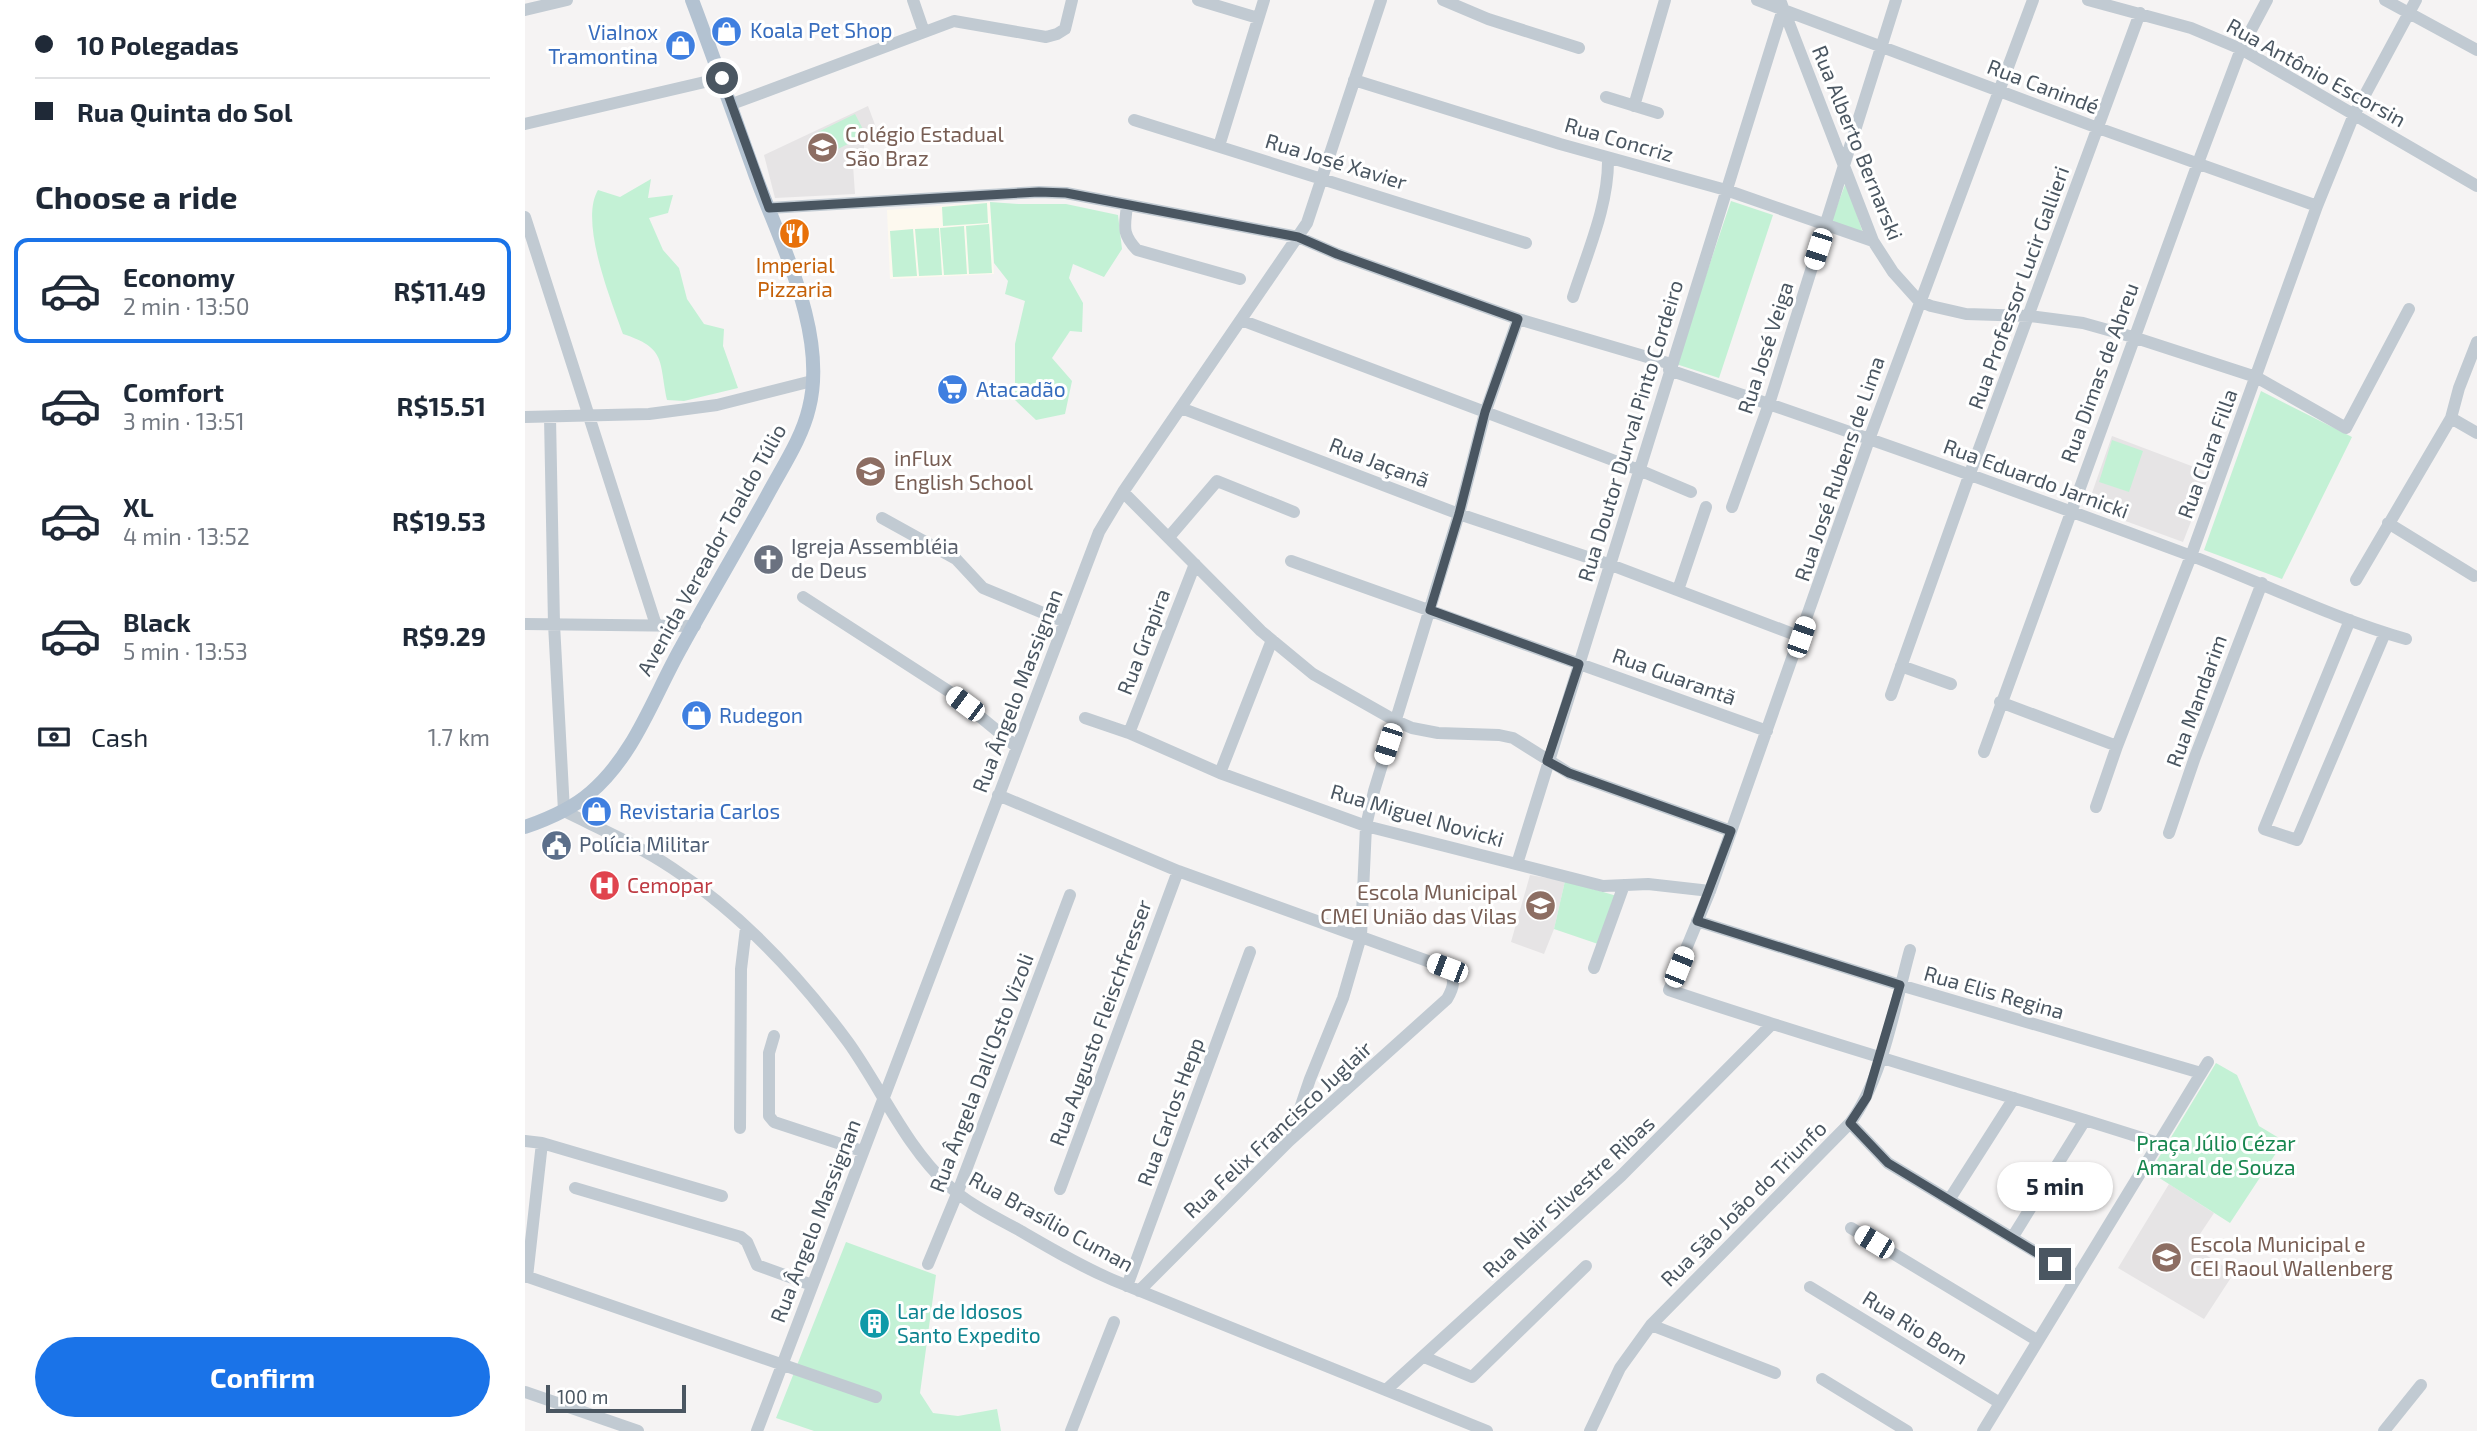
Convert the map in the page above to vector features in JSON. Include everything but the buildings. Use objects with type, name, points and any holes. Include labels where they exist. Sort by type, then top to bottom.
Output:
[{"type":"main road","name":"Avenida Vereador Toaldo Túlio","points":[[525,827],[564,811],[591,793],[618,763],[646,718],[683,644],[804,426],[810,406],[811,344],[805,316],[732,104],[692,0]]},
{"type":"street","points":[[525,10],[541,3],[568,0]]},
{"type":"street","points":[[913,0],[924,32]]},
{"type":"street","points":[[732,104],[954,21],[1046,37],[1058,34],[1065,29],[1072,0]]},
{"type":"street","points":[[1198,0],[1258,18]]},
{"type":"street","points":[[1219,146],[1264,0]]},
{"type":"street","name":"Rua Ângelo Massignan","points":[[757,1431],[1099,532],[1123,492],[1310,216],[1381,0]]},
{"type":"street","points":[[1443,0],[1488,19],[1579,48]]},
{"type":"street","points":[[1634,106],[1665,0]]},
{"type":"street","name":"Rua Canindé","points":[[1757,0],[1782,4],[1998,91],[2317,205]]},
{"type":"street","name":"Rua José Veiga","points":[[1732,506],[1769,404],[1896,0]]},
{"type":"street","name":"Rua José Rubens de Lima","points":[[1771,1025],[1669,990],[1710,891],[1919,301],[2033,0]]},
{"type":"street","name":"Rua Antônio Escorsin","points":[[2088,0],[2191,29],[2241,49],[2477,186]]},
{"type":"street","name":"Rua Dimas de Abreu","points":[[1984,752],[2198,163],[2241,49],[2267,0]]},
{"type":"street","points":[[2385,0],[2477,50]]},
{"type":"street","name":"Rua Clara Filla","points":[[2096,807],[2191,556],[2317,205],[2355,113],[2416,0]]},
{"type":"street","name":"Rua Alberto Bernarski","points":[[1782,4],[1873,241],[1893,272],[1919,301]]},
{"type":"street","name":"Rua Doutor Durval Pinto Cordeiro","points":[[1517,864],[1782,4]]},
{"type":"street","name":"Rua Professor Lucir Gallieri","points":[[1891,695],[2140,13]]},
{"type":"street","points":[[525,124],[722,78]]},
{"type":"street","name":"Rua Concriz","points":[[1354,80],[1608,158],[1726,190],[1873,241]]},
{"type":"street","points":[[1606,97],[1658,113]]},
{"type":"street","name":"Rua José Xavier","points":[[1134,120],[1526,243]]},
{"type":"street","points":[[1573,297],[1602,204],[1608,158]]},
{"type":"street","name":"Rua Eduardo Jarnicki","points":[[769,208],[1039,192],[1066,193],[1298,237],[1337,254],[1518,319],[1670,367],[1870,438],[2191,556],[2350,620],[2406,639]]},
{"type":"street","points":[[1127,205],[1124,230],[1126,239],[1136,250],[1240,279]]},
{"type":"street","points":[[525,217],[656,625]]},
{"type":"street","points":[[1919,301],[1966,314],[2030,316],[2083,323],[2133,337],[2256,377],[2346,428],[2410,309]]},
{"type":"street","points":[[1289,1141],[1310,1079],[1343,998],[1361,936],[1366,826],[1374,791],[1459,514],[1485,412],[1518,319]]},
{"type":"street","points":[[1241,320],[1691,492]]},
{"type":"street","points":[[2356,580],[2451,418],[2459,388],[2477,342]]},
{"type":"street","points":[[525,417],[649,414],[717,405],[812,381]]},
{"type":"street","name":"Rua Jaçanã","points":[[1181,408],[1459,514],[1611,565],[1801,637]]},
{"type":"street","points":[[550,416],[554,624],[564,811]]},
{"type":"street","points":[[2451,418],[2477,433]]},
{"type":"street","points":[[1169,537],[1217,481],[1294,512]]},
{"type":"street","points":[[1123,492],[1272,640],[1313,674],[1396,721],[1412,728],[1438,733],[1499,734],[1513,738],[1569,773],[1731,831]]},
{"type":"street","points":[[1678,590],[1706,507]]},
{"type":"street","points":[[882,518],[956,559],[982,588],[1065,622]]},
{"type":"street","points":[[2388,523],[2474,576]]},
{"type":"street","name":"Rua Guarantã","points":[[1291,561],[1767,731]]},
{"type":"street","name":"Rua Grapira","points":[[1129,733],[1195,564]]},
{"type":"street","name":"Rua Mandarim","points":[[2169,833],[2195,757],[2262,583]]},
{"type":"street","points":[[803,597],[950,692],[1017,747]]},
{"type":"street","points":[[2350,620],[2264,829],[2297,840],[2385,633]]},
{"type":"street","points":[[525,624],[695,626]]},
{"type":"street","points":[[1220,773],[1272,640]]},
{"type":"street","points":[[1901,666],[1951,684]]},
{"type":"street","points":[[2000,702],[2117,746]]},
{"type":"street","name":"Rua Miguel Novicki","points":[[1085,718],[1129,733],[1220,773],[1366,826],[1603,886],[1648,884],[1710,891]]},
{"type":"street","points":[[998,795],[1178,871],[1361,936]]},
{"type":"street","name":"Rua Brasílio Cuman","points":[[564,811],[673,868],[746,928],[829,1018],[927,1163],[957,1194],[1082,1265],[1133,1289],[1487,1431]]},
{"type":"street","name":"Rua Augusto Fleischfresser","points":[[1060,1189],[1178,871]]},
{"type":"street","points":[[1594,968],[1624,885]]},
{"type":"street","name":"Rua Ângela Dall'Osto Vizoli","points":[[928,1264],[1070,895]]},
{"type":"street","name":"Rua Elis Regina","points":[[1697,921],[1900,985],[2205,1068],[2158,1143]]},
{"type":"street","points":[[740,1128],[741,969],[746,928]]},
{"type":"street","name":"Rua Felix Francisco Juglair","points":[[1133,1289],[1289,1141],[1447,999],[1454,987],[1453,976],[1447,968],[1361,936]]},
{"type":"street","name":"Rua São João do Triunfo","points":[[1590,1431],[1619,1367],[1651,1325],[1850,1123],[1867,1097],[1910,950]]},
{"type":"street","name":"Rua Carlos Hepp","points":[[1133,1289],[1250,952]]},
{"type":"street","points":[[1771,1025],[1881,1056],[2158,1143],[1983,1431]]},
{"type":"street","name":"Rua Nair Silvestre Ribas","points":[[1386,1390],[1621,1176],[1771,1025]]},
{"type":"street","points":[[774,1037],[769,1053],[769,1116],[774,1122],[862,1151]]},
{"type":"street","points":[[1949,1200],[2014,1098]]},
{"type":"street","points":[[2012,1238],[2085,1120]]},
{"type":"street","points":[[1850,1123],[1888,1163],[2077,1277]]},
{"type":"street","points":[[525,1141],[542,1143],[723,1196]]},
{"type":"street","points":[[542,1143],[526,1276],[876,1397]]},
{"type":"street","points":[[575,1188],[741,1237],[747,1242],[757,1265],[812,1285]]},
{"type":"street","points":[[1851,1228],[2038,1341]]},
{"type":"street","points":[[1424,1357],[1472,1377],[1586,1266]]},
{"type":"street","name":"Rua Rio Bom","points":[[1810,1287],[2000,1403]]},
{"type":"street","points":[[1070,1431],[1114,1322]]},
{"type":"street","points":[[1651,1325],[1775,1373]]},
{"type":"street","points":[[1822,1379],[1907,1431]]},
{"type":"street","points":[[2384,1431],[2421,1385]]},
{"type":"street","points":[[525,1392],[638,1431]]},
{"type":"shaded area","name":"Colégio Estadual São Braz","points":[[868,106],[877,130],[864,139],[864,158],[853,165],[855,194],[775,198],[764,155]]},
{"type":"shaded area","points":[[990,202],[994,274],[890,279],[887,210]]},
{"type":"shaded area","points":[[2112,436],[2210,473],[2183,542],[2087,507]]},
{"type":"shaded area","name":"Escola Municipal CMEI União das Vilas","points":[[1530,875],[1565,881],[1554,929],[1544,954],[1511,942]]},
{"type":"shaded area","name":"Escola Municipal e CEI Raoul Wallenberg","points":[[2169,1184],[2214,1213],[2192,1246],[2234,1273],[2204,1319],[2118,1268]]},
{"type":"green space","points":[[855,114],[866,135],[828,154],[818,132]]},
{"type":"green space","points":[[651,179],[648,198],[673,195],[668,213],[649,218],[663,250],[679,268],[687,299],[704,324],[724,329],[723,346],[738,388],[684,401],[667,400],[661,365],[654,350],[623,334],[594,241],[593,204],[598,190],[620,197]]},
{"type":"green space","points":[[1846,182],[1863,233],[1831,222]]},
{"type":"green space","points":[[1731,201],[1773,215],[1719,378],[1676,364]]},
{"type":"green space","points":[[990,202],[1066,204],[1118,215],[1122,249],[1104,277],[1073,264],[1069,278],[1083,303],[1082,332],[1070,331],[1052,358],[1072,381],[1065,414],[1036,420],[1015,400],[1015,344],[1025,301],[1005,294],[1008,281],[994,263]]},
{"type":"green space","points":[[987,203],[988,223],[943,226],[942,207]]},
{"type":"green space","points":[[989,224],[992,273],[969,274],[966,226]]},
{"type":"green space","points":[[964,226],[967,274],[944,275],[940,228]]},
{"type":"green space","points":[[939,228],[942,275],[919,276],[915,229]]},
{"type":"green space","points":[[913,229],[917,276],[893,277],[890,231]]},
{"type":"green space","points":[[2261,391],[2352,437],[2282,579],[2204,550]]},
{"type":"green space","points":[[2112,440],[2143,451],[2129,492],[2099,482]]},
{"type":"green space","points":[[1565,881],[1617,896],[1598,944],[1554,929]]},
{"type":"green space","name":"Praça Júlio Cézar Amaral de Souza","points":[[2216,1063],[2237,1075],[2259,1126],[2284,1141],[2230,1223],[2150,1172]]},
{"type":"green space","points":[[846,1242],[936,1275],[920,1393],[933,1413],[958,1416],[997,1409],[1001,1431],[814,1431],[776,1418]]},
{"type":"place","name":"Koala Pet Shop","points":[[727,31]]},
{"type":"place","name":"ViaInox Tramontina","points":[[681,45]]},
{"type":"place","name":"Colégio Estadual São Braz","points":[[822,147]]},
{"type":"place","name":"Imperial Pizzaria","points":[[795,234]]},
{"type":"place","name":"Atacadão","points":[[953,390]]},
{"type":"place","name":"inFlux English School","points":[[871,471]]},
{"type":"place","name":"Igreja Assembléia de Deus","points":[[768,559]]},
{"type":"place","name":"Rudegon","points":[[696,716]]},
{"type":"place","name":"Revistaria Carlos","points":[[596,812]]},
{"type":"place","name":"Polícia Militar","points":[[556,845]]},
{"type":"place","name":"Cemopar","points":[[604,886]]},
{"type":"place","name":"Escola Municipal CMEI União das Vilas","points":[[1540,905]]},
{"type":"place","name":"Escola Municipal e CEI Raoul Wallenberg","points":[[2167,1257]]},
{"type":"place","name":"Lar de Idosos Santo Expedito","points":[[874,1324]]},
{"type":"route","points":[[722,78],[769,208],[1039,192],[1066,193],[1298,237],[1337,254],[1518,319],[1485,412],[1459,514],[1430,610],[1579,664],[1547,761],[1569,773],[1731,831],[1697,921],[1900,985],[1867,1097],[1850,1123],[1888,1163],[2055,1264]]}]
